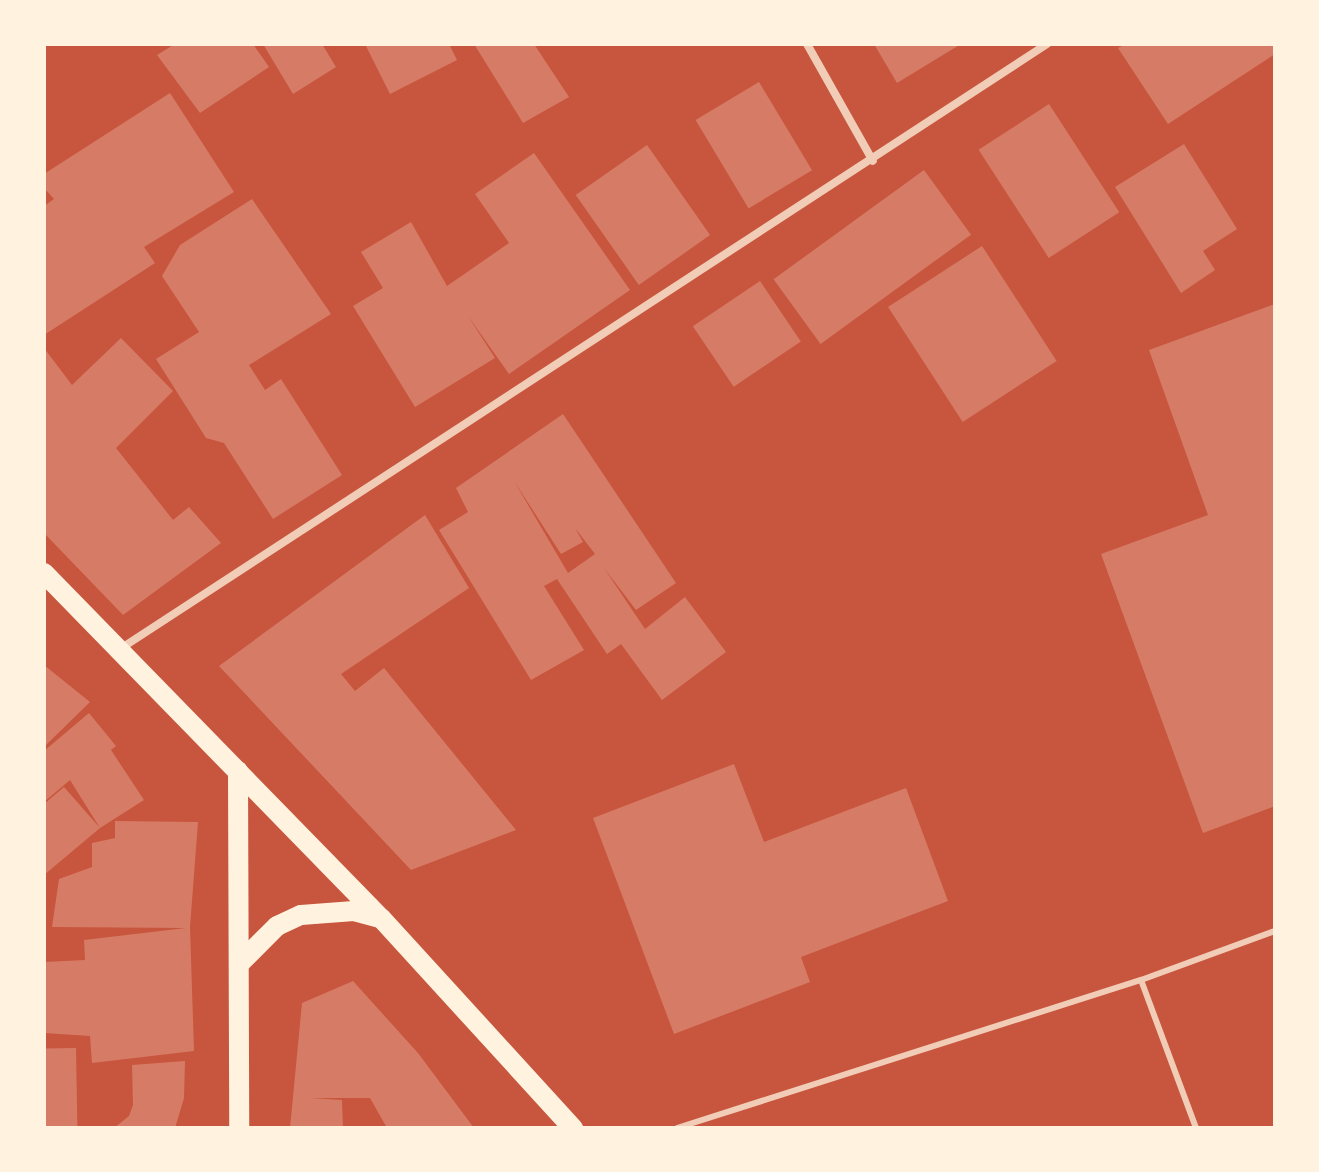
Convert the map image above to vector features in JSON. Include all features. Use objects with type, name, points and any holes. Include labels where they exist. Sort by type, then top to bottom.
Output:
[{"type":"main road","points":[[44,573],[381,918],[573,1128]]},
{"type":"main road","points":[[238,771],[239,1128]]},
{"type":"main road","points":[[240,963],[277,926],[301,915],[327,910],[381,918]]},
{"type":"street","points":[[807,44],[873,161]]},
{"type":"street","points":[[119,650],[873,161],[1047,44]]},
{"type":"lane","points":[[677,1128],[1141,980],[1275,931]]},
{"type":"lane","points":[[1141,980],[1196,1128]]},
{"type":"building","points":[[175,44],[253,44],[269,67],[200,113],[157,55]]},
{"type":"building","points":[[263,44],[322,44],[336,67],[293,94]]},
{"type":"building","points":[[365,44],[449,44],[457,60],[390,94]]},
{"type":"building","points":[[474,44],[534,44],[569,97],[523,123]]},
{"type":"building","points":[[874,44],[961,44],[897,83]]},
{"type":"building","points":[[1126,44],[1275,44],[1275,54],[1168,124],[1118,48]]},
{"type":"building","points":[[759,82],[812,170],[749,208],[696,120]]},
{"type":"building","points":[[170,93],[234,192],[144,247],[155,263],[44,335],[44,206],[54,199],[44,188],[44,174]]},
{"type":"building","points":[[1049,104],[1119,212],[1049,258],[979,150]]},
{"type":"building","points":[[1184,144],[1237,229],[1203,251],[1215,270],[1181,293],[1115,187]]},
{"type":"building","points":[[647,145],[710,235],[639,285],[576,195]]},
{"type":"building","points":[[534,153],[630,290],[509,374],[468,316],[495,358],[415,407],[353,306],[383,288],[361,252],[411,222],[447,286],[509,243],[475,194]]},
{"type":"building","points":[[924,170],[971,235],[821,344],[774,279]]},
{"type":"building","points":[[252,199],[331,314],[249,365],[265,390],[281,379],[342,475],[273,519],[224,443],[206,438],[156,359],[199,332],[162,276],[180,245]]},
{"type":"building","points":[[982,246],[1057,361],[963,422],[888,307]]},
{"type":"building","points":[[760,281],[801,342],[734,387],[693,326]]},
{"type":"building","points":[[1275,304],[1275,806],[1203,833],[1101,554],[1208,515],[1149,350]]},
{"type":"building","points":[[121,338],[173,391],[116,448],[173,520],[189,507],[221,543],[123,615],[44,533],[44,348],[72,385]]},
{"type":"building","points":[[563,414],[676,583],[636,610],[604,568],[645,629],[685,597],[726,652],[662,700],[621,644],[607,654],[557,579],[544,586],[584,650],[531,680],[439,530],[468,512],[456,488]],"holes":[[[514,481],[561,554],[583,542],[575,528],[595,554],[568,573]]]},
{"type":"building","points":[[425,515],[469,588],[341,674],[355,691],[384,668],[516,830],[411,870],[219,666]]},
{"type":"building","points":[[44,665],[90,702],[44,747]]},
{"type":"building","points":[[89,713],[116,746],[111,750],[144,800],[100,828],[70,780],[44,802],[44,751]]},
{"type":"building","points":[[734,764],[764,842],[906,788],[948,901],[801,957],[810,982],[674,1034],[593,818]]},
{"type":"building","points":[[64,787],[100,828],[44,875],[44,804]]},
{"type":"building","points":[[115,821],[198,822],[190,927],[194,1051],[92,1063],[90,1036],[44,1033],[44,962],[85,960],[84,940],[186,928],[52,927],[59,879],[92,867],[92,843],[115,838]]},
{"type":"building","points":[[353,981],[418,1053],[474,1128],[387,1128],[370,1098],[311,1098],[342,1100],[343,1128],[290,1128],[302,1003]]},
{"type":"building","points":[[76,1048],[77,1128],[45,1128],[44,1049]]},
{"type":"building","points":[[185,1061],[184,1098],[175,1128],[114,1128],[129,1116],[133,1105],[132,1065]]}]
